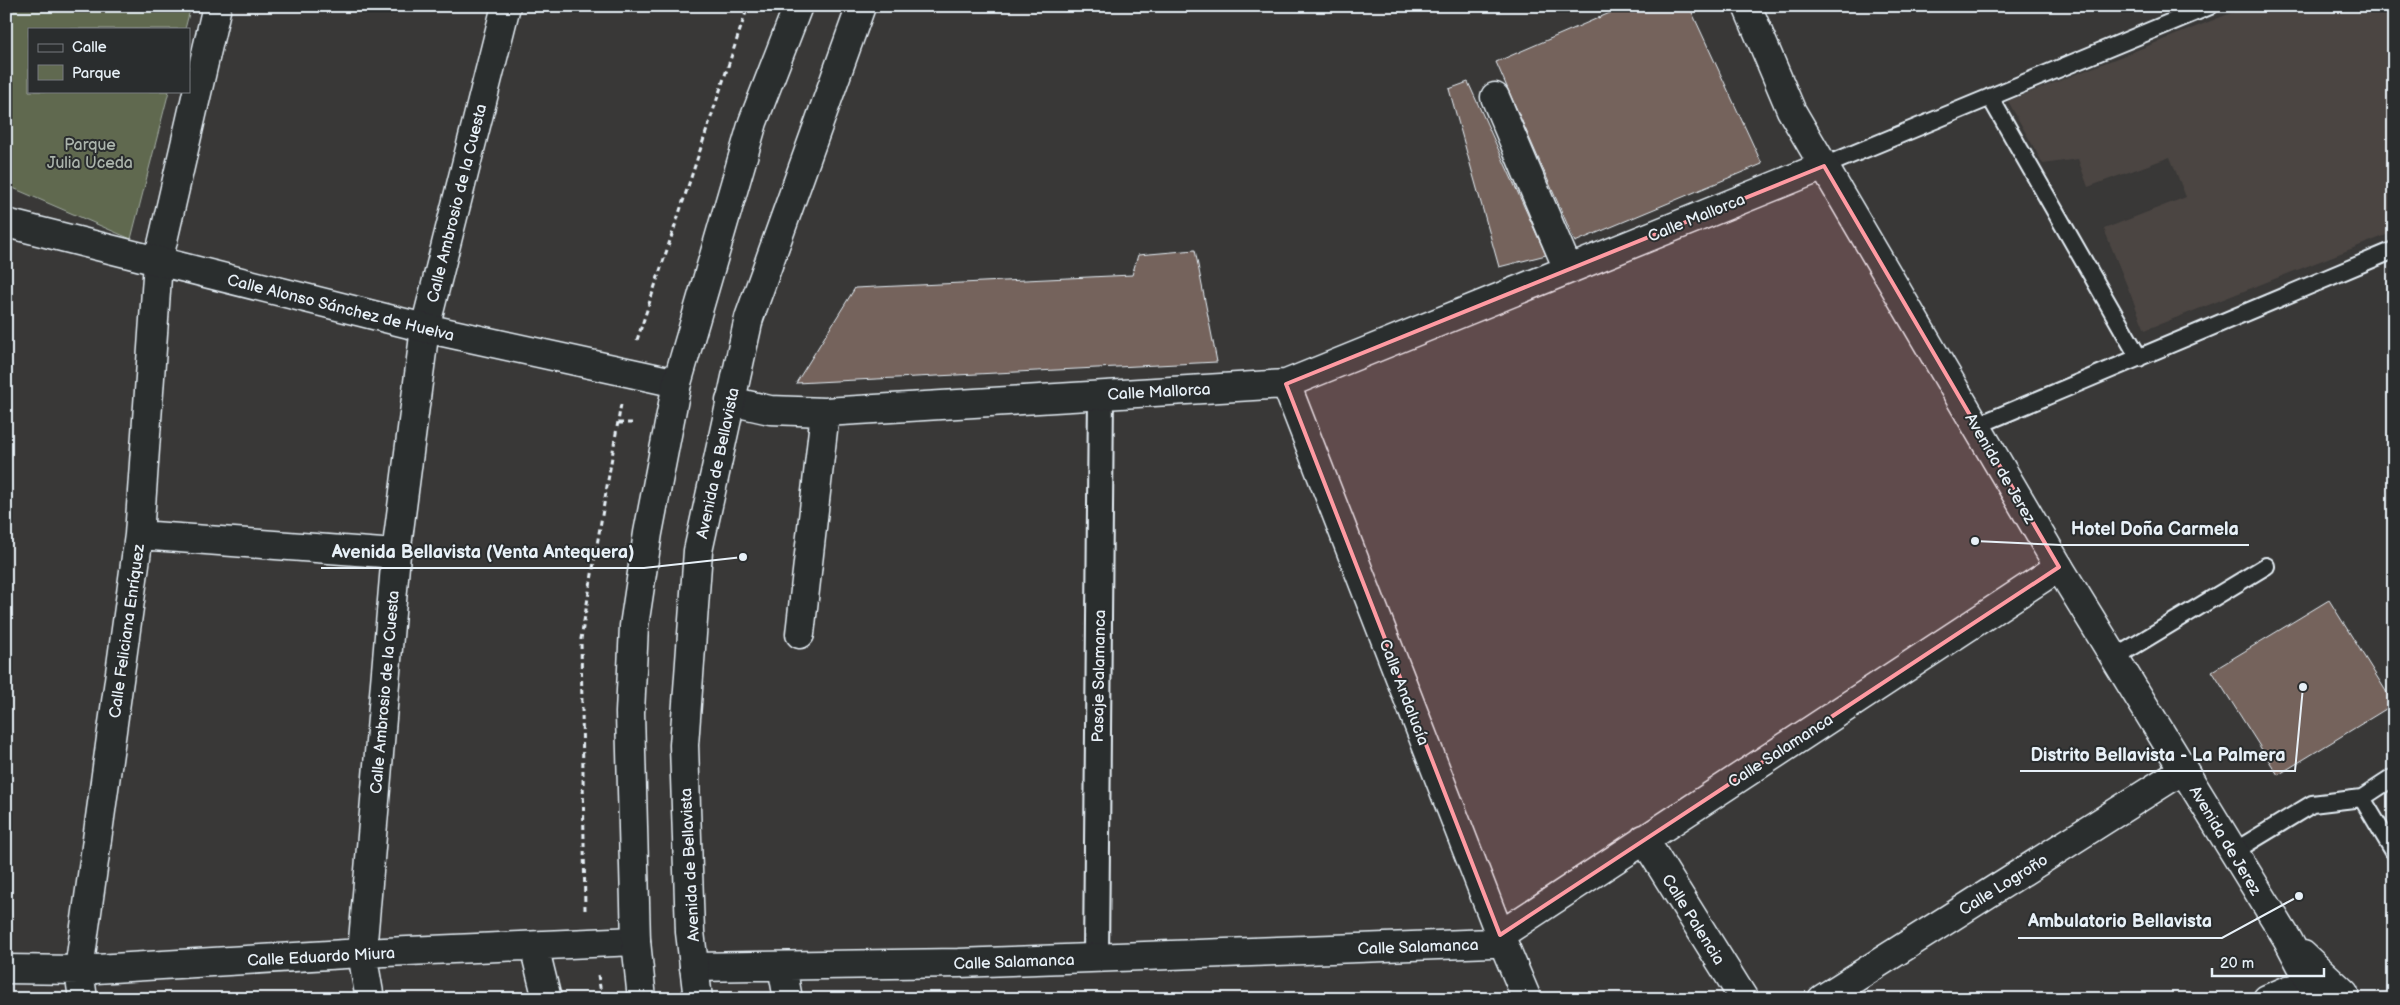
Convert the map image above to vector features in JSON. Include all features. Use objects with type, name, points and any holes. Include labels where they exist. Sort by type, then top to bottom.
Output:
[{"type":"street","name":"Calle Feliciana Enríquez","points":[[83,999],[78,970],[139,535],[158,262],[217,6]]},
{"type":"street","name":"Calle Ambrosio de la Cuesta","points":[[370,999],[362,953],[396,554],[425,328],[506,6]]},
{"type":"street","points":[[642,999],[636,941],[630,713],[634,626],[648,533],[677,383],[754,122],[798,6]]},
{"type":"street","name":"Avenida de Bellavista","points":[[698,999],[690,922],[684,745],[698,551],[750,318],[861,6]]},
{"type":"street","name":"Avenida de Jerez","points":[[1747,6],[1791,110],[1976,426],[2059,567],[2233,852],[2288,940],[2327,996]]},
{"type":"street","points":[[1495,97],[1568,269]]},
{"type":"street","name":"Calle Mallorca","points":[[730,401],[770,410],[825,412],[1286,384],[1824,166]]},
{"type":"street","name":"Calle Alonso Sánchez de Huelva","points":[[6,222],[425,328],[677,383]]},
{"type":"street","name":"Calle Andalucía","points":[[1286,384],[1500,935],[1527,999]]},
{"type":"street","name":"Pasaje Salamanca","points":[[1096,958],[1101,394]]},
{"type":"street","points":[[800,634],[825,412]]},
{"type":"street","points":[[139,535],[396,554]]},
{"type":"street","name":"Calle Salamanca","points":[[694,967],[959,963],[1492,943],[1500,935],[1644,839],[2059,567]]},
{"type":"street","name":"Calle Logroño","points":[[1822,999],[2183,770]]},
{"type":"street","name":"Calle Palencia","points":[[1644,839],[1744,999]]},
{"type":"street","name":"Calle Eduardo Miura","points":[[6,969],[78,970],[362,953],[636,941]]},
{"type":"street","points":[[534,946],[547,999]]},
{"type":"street","points":[[782,966],[788,999]]},
{"type":"street","points":[[2267,999],[2288,990],[2327,996]]},
{"type":"lane","points":[[1824,166],[2210,6]]},
{"type":"lane","points":[[1990,97],[2139,358]]},
{"type":"lane","points":[[1976,426],[2394,250]]},
{"type":"lane","points":[[2114,658],[2266,566]]},
{"type":"lane","points":[[2233,852],[2312,804],[2362,798],[2394,778]]},
{"type":"lane","points":[[2362,798],[2394,852]]},
{"type":"path","points":[[635,347],[748,6]]},
{"type":"path","points":[[585,914],[581,639],[623,394]]},
{"type":"path","points":[[596,968],[602,999]]},
{"type":"highlighted area","points":[[1824,166],[2059,567],[1500,935],[1286,384]]},
{"type":"shaded area","points":[[2249,6],[2394,6],[2394,232],[2145,330],[2104,229],[2186,197],[2170,157],[2088,187],[2078,159],[2043,164],[2008,101]]},
{"type":"green space","name":"Parque Julia Uceda","points":[[6,6],[191,6],[185,28],[28,28],[28,92],[169,92],[131,239],[6,185]]},
{"type":"building","points":[[1626,6],[1689,6],[1762,164],[1575,242],[1496,62]]},
{"type":"building","points":[[1468,82],[1546,255],[1499,267],[1449,89]]},
{"type":"building","points":[[1195,250],[1217,362],[796,383],[855,288],[1132,275],[1138,255]]},
{"type":"building","points":[[2329,600],[2394,704],[2278,775],[2212,671]]},
{"type":"place","name":"Hotel Doña Carmela","points":[[1975,541]]},
{"type":"place","name":"Avenida Bellavista (Venta Antequera)","points":[[743,557]]},
{"type":"place","name":"Distrito Bellavista - La Palmera","points":[[2303,687]]},
{"type":"place","name":"Ambulatorio Bellavista","points":[[2299,896]]}]
